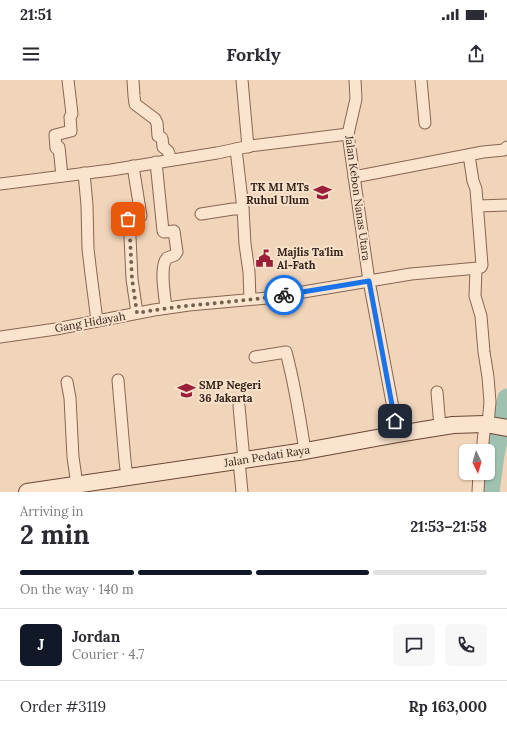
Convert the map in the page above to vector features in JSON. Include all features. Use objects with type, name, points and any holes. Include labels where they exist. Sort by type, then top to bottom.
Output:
[{"type":"street","points":[[62,176],[59,147],[56,148],[55,135],[71,132],[70,117],[72,114],[68,80]]},
{"type":"street","points":[[133,80],[136,104],[155,119],[157,123],[158,136],[162,138],[163,147],[168,151],[171,160]]},
{"type":"street","points":[[242,80],[248,147]]},
{"type":"street","name":"Jalan Kebon Nanas Utara","points":[[355,80],[356,99],[348,134],[369,281],[398,434]]},
{"type":"street","points":[[421,80],[425,123]]},
{"type":"street","points":[[0,184],[133,166],[248,147],[348,134]]},
{"type":"street","points":[[354,177],[483,152],[504,150],[507,147]]},
{"type":"street","points":[[236,149],[249,272],[250,299]]},
{"type":"street","points":[[469,155],[473,181],[476,189],[482,265],[480,268],[476,269],[475,296],[481,316],[493,425],[485,444]]},
{"type":"street","points":[[156,162],[163,231],[174,232],[176,254],[166,258],[164,262],[163,278],[166,308]]},
{"type":"street","points":[[133,166],[141,216],[128,219],[132,279],[137,313]]},
{"type":"street","points":[[84,173],[87,205],[88,249],[97,320]]},
{"type":"street","points":[[478,206],[507,205]]},
{"type":"street","points":[[201,214],[243,208]]},
{"type":"street","name":"Gang Hidayah","points":[[0,337],[56,329],[166,308],[267,298],[411,274],[476,269]]},
{"type":"street","points":[[255,357],[286,352],[292,374],[305,451]]},
{"type":"street","points":[[118,380],[127,477]]},
{"type":"street","points":[[67,382],[70,398],[73,456],[70,488]]},
{"type":"street","points":[[436,392],[440,427]]},
{"type":"street","points":[[239,406],[242,492]]},
{"type":"street","name":"Jalan Pedati Raya","points":[[27,492],[70,488],[127,477],[305,451],[453,425],[493,425]]},
{"type":"street","points":[[478,492],[479,480]]},
{"type":"waterway","points":[[490,492],[495,455],[507,398]]},
{"type":"way so far","points":[[128,219],[132,279],[137,313],[284,295]]},
{"type":"place","name":"TK MI MTs Ruhul Ulum","points":[[322,193]]},
{"type":"place","name":"Majlis Ta'lim Al-Fath","points":[[264,258]]},
{"type":"place","name":"SMP Negeri 36 Jakarta","points":[[186,391]]},
{"type":"route","points":[[284,295],[369,281],[395,421]]}]
